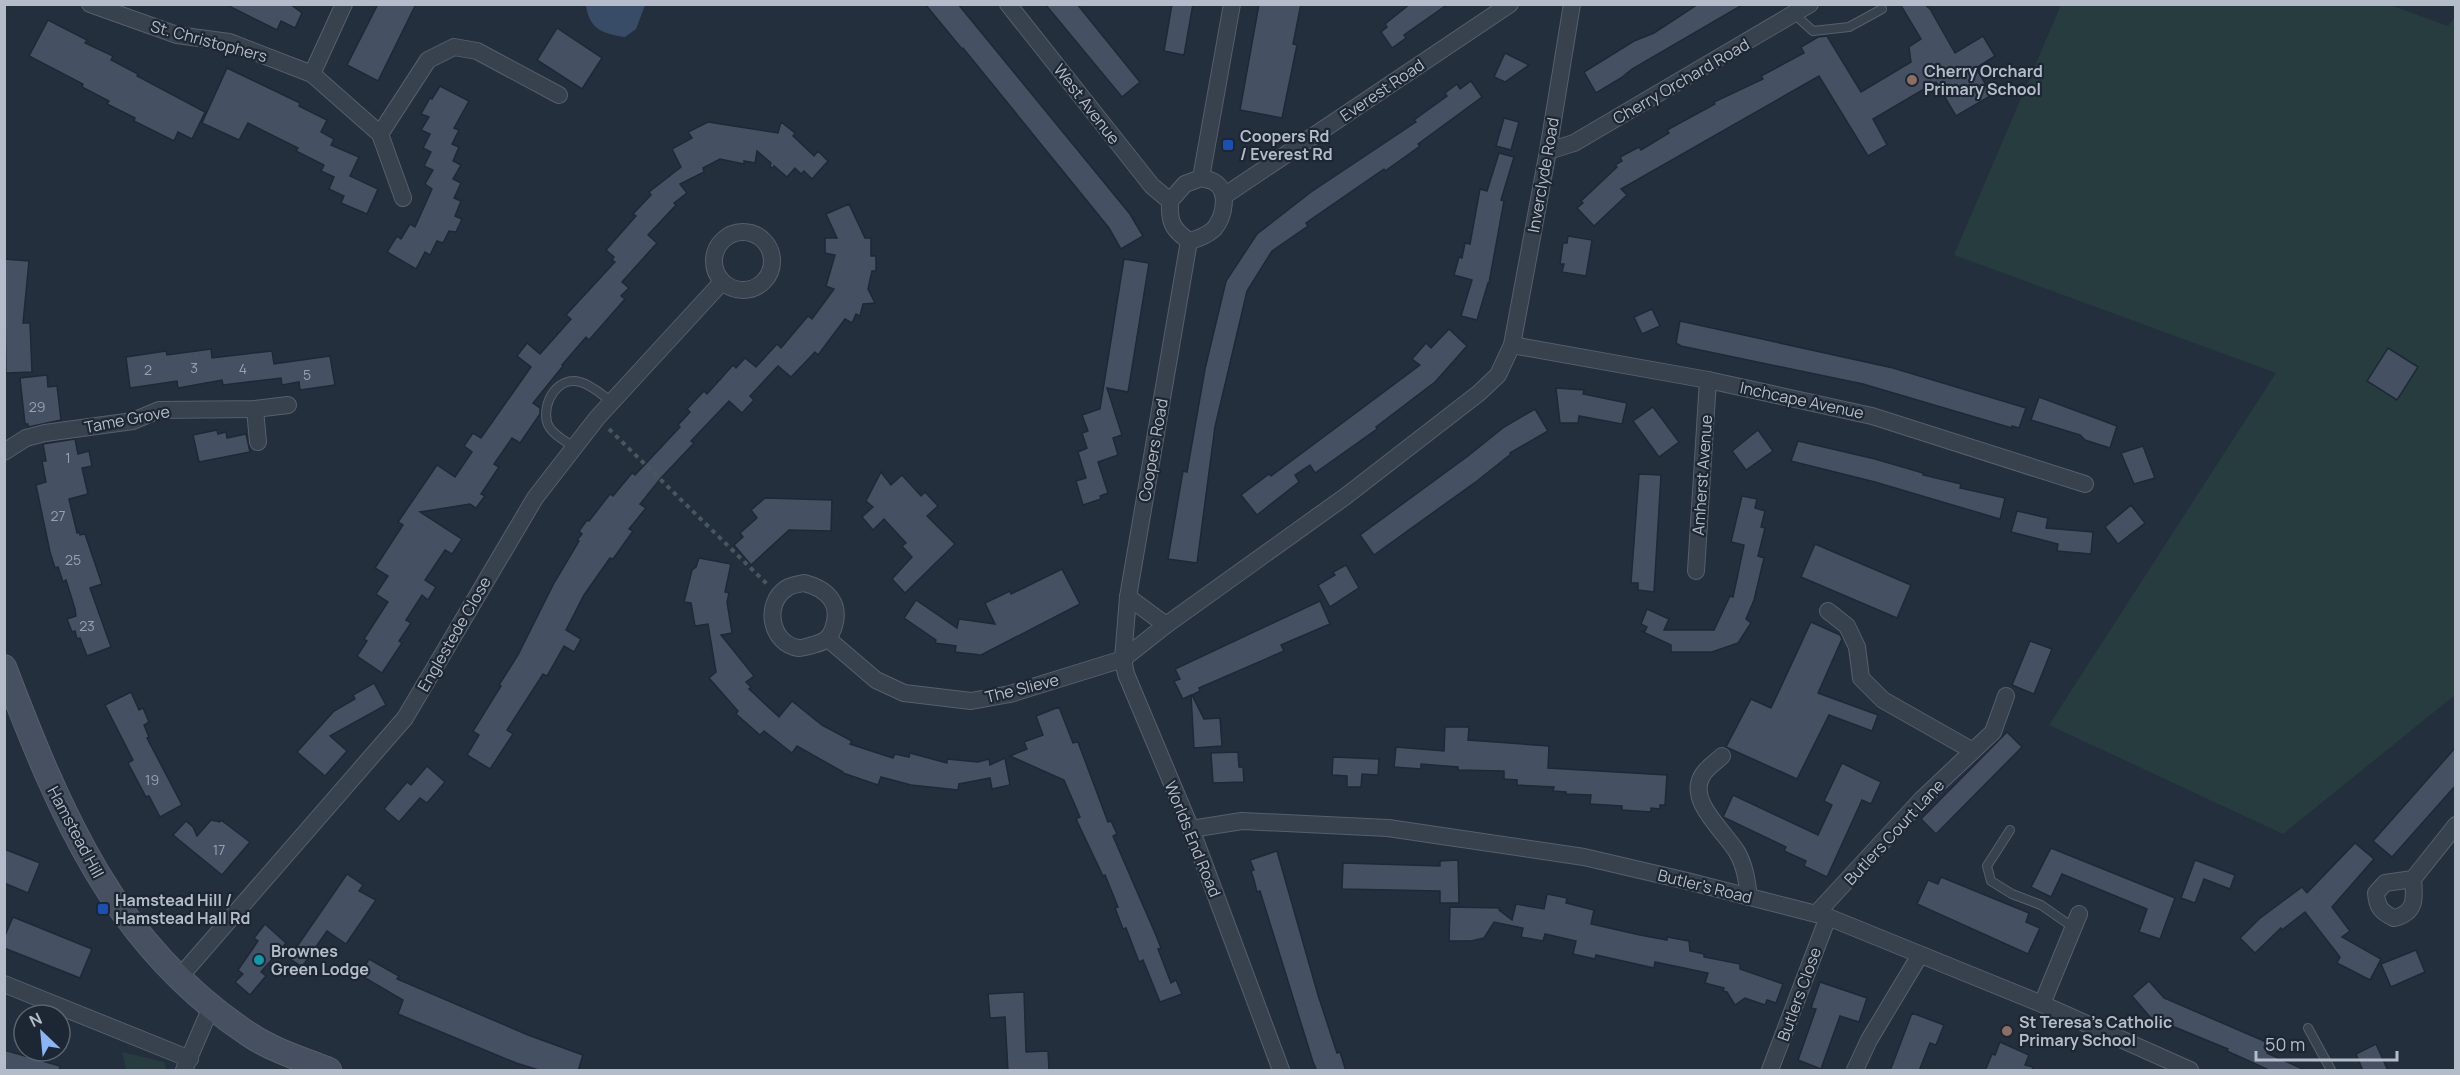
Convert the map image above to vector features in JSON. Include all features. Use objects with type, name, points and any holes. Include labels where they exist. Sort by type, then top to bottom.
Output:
[{"type":"main road","name":"Hamstead Hill","points":[[4,668],[42,767],[94,870],[147,945],[178,979],[252,1037],[329,1071]]},
{"type":"street","name":"St. Christophers","points":[[90,4],[177,35],[228,42],[312,74],[381,134]]},
{"type":"street","points":[[312,74],[344,4]]},
{"type":"street","name":"West Avenue","points":[[1008,4],[1152,186],[1170,201]]},
{"type":"street","points":[[1201,178],[1232,4]]},
{"type":"street","name":"Everest Road","points":[[1224,196],[1510,4]]},
{"type":"street","name":"Inverclyde Road","points":[[1512,345],[1548,151],[1572,4]]},
{"type":"street","name":"Cherry Orchard Road","points":[[1548,151],[1574,143],[1810,4]]},
{"type":"street","points":[[403,198],[381,134],[428,60],[454,47],[477,51],[559,95]]},
{"type":"street","points":[[1201,178],[1216,183],[1224,196],[1222,214],[1215,228],[1202,238],[1189,242],[1176,232],[1169,217],[1170,201],[1185,184],[1201,178]]},
{"type":"street","name":"Coopers Road","points":[[1123,659],[1128,597],[1189,242]]},
{"type":"street","name":"Englestede Close","points":[[178,979],[405,718],[535,498],[597,418],[722,282]]},
{"type":"street","points":[[1123,659],[1346,496],[1479,393],[1498,375],[1512,345]]},
{"type":"street","name":"Inchcape Avenue","points":[[1512,345],[1708,380],[1872,416],[2085,484]]},
{"type":"street","name":"Amherst Avenue","points":[[1696,571],[1708,380]]},
{"type":"street","name":"Tame Grove","points":[[4,452],[26,438],[45,433],[133,421],[159,410],[255,409],[288,405]]},
{"type":"street","points":[[255,409],[258,442]]},
{"type":"street","points":[[804,583],[820,587],[833,601],[836,618],[828,639],[800,648],[785,642],[775,630],[771,614],[778,596],[788,587],[804,583]]},
{"type":"street","points":[[1128,597],[1166,626]]},
{"type":"street","points":[[1828,611],[1848,626],[1857,646],[1861,678],[1883,700],[1973,751]]},
{"type":"street","name":"The Slieve","points":[[828,639],[876,680],[895,689],[904,693],[961,700],[1010,694],[1123,659]]},
{"type":"street","name":"Worlds End Road","points":[[1123,659],[1126,674],[1191,829],[1281,1071]]},
{"type":"street","name":"Butlers Court Lane","points":[[1822,916],[1922,800],[1993,732],[2006,696]]},
{"type":"street","points":[[1722,756],[1702,776],[1698,791],[1708,816],[1737,853],[1744,869],[1749,897]]},
{"type":"street","name":"Butler's Road","points":[[1191,829],[1242,821],[1388,828],[1584,857],[1822,916],[2042,1004],[2190,1071]]},
{"type":"street","points":[[2413,879],[2456,825]]},
{"type":"street","name":"Butlers Close","points":[[1770,1071],[1822,916]]},
{"type":"street","points":[[2042,1004],[2076,921]]},
{"type":"street","points":[[1855,1071],[1869,1040],[1920,955]]},
{"type":"street","points":[[4,984],[187,1065],[211,1007]]},
{"type":"lane","points":[[1794,14],[1813,30],[1849,27],[1882,9]]},
{"type":"lane","points":[[574,447],[555,432],[547,421],[547,401],[554,392],[562,384],[572,381],[580,382],[612,402]]},
{"type":"lane","points":[[2010,830],[1987,866],[1991,881],[2012,894],[2076,921]]},
{"type":"lane","points":[[2308,1028],[2331,1071]]},
{"type":"path","points":[[597,418],[778,596]]},
{"type":"green space","points":[[2387,4],[2448,26],[2455,17],[2455,695],[2283,834],[2049,725],[2276,373],[1954,255],[2061,5]]},
{"type":"green space","points":[[122,1052],[164,1062],[166,1070],[126,1070]]},
{"type":"water","points":[[586,4],[645,5],[636,29],[625,37],[598,29],[590,20]]},
{"type":"building","points":[[225,4],[290,4],[302,13],[295,28],[281,21],[277,30]]},
{"type":"building","points":[[378,4],[416,4],[378,81],[347,65]]},
{"type":"building","points":[[925,4],[958,4],[1130,214],[1143,236],[1121,249],[1109,228]]},
{"type":"building","points":[[1045,4],[1077,4],[1140,82],[1122,97]]},
{"type":"building","points":[[1172,4],[1193,4],[1184,55],[1164,51]]},
{"type":"building","points":[[1259,4],[1301,4],[1293,44],[1297,45],[1282,118],[1240,110]]},
{"type":"building","points":[[1410,4],[1448,4],[1404,35],[1406,38],[1392,48],[1381,32],[1387,27],[1385,24]]},
{"type":"building","points":[[1698,4],[1744,4],[1632,69],[1596,93],[1584,72],[1634,41],[1654,33]]},
{"type":"building","points":[[1900,4],[1924,4],[1930,9],[1955,53],[1983,36],[1995,56],[1976,68],[1992,95],[1956,116],[1936,82],[1873,119],[1887,145],[1868,156],[1819,76],[1621,189],[1627,195],[1594,226],[1577,208],[1583,203],[1581,201],[1617,167],[1615,165],[1622,161],[1620,157],[1639,147],[1641,150],[1669,133],[1667,130],[1715,104],[1714,102],[1763,79],[1761,76],[1804,53],[1801,47],[1818,37],[1827,36],[1861,92],[1911,62],[1909,47],[1921,39]]},
{"type":"building","points":[[48,20],[87,40],[85,43],[113,56],[111,60],[138,74],[137,76],[205,112],[192,139],[178,132],[174,141],[134,121],[135,118],[107,104],[109,101],[82,87],[83,84],[29,56]]},
{"type":"building","points":[[557,28],[602,58],[582,89],[537,60]]},
{"type":"building","points":[[1505,53],[1529,65],[1505,82],[1494,77]]},
{"type":"building","points":[[227,68],[300,103],[299,106],[327,120],[321,132],[334,139],[331,145],[359,157],[350,176],[378,189],[367,214],[341,203],[344,196],[329,189],[334,177],[321,171],[324,165],[296,151],[298,148],[248,123],[239,140],[202,123]]},
{"type":"building","points":[[1471,81],[1482,97],[1418,144],[1420,146],[1306,223],[1308,226],[1272,251],[1247,291],[1215,427],[1197,563],[1168,559],[1183,471],[1187,472],[1205,369],[1226,281],[1257,234],[1311,192],[1416,122],[1414,120],[1447,96],[1445,93],[1457,84],[1460,89]]},
{"type":"building","points":[[440,86],[469,101],[454,128],[459,130],[452,144],[459,147],[453,161],[461,165],[453,179],[461,183],[454,198],[461,201],[455,216],[462,219],[456,232],[449,231],[443,243],[437,241],[430,255],[425,252],[416,269],[387,252],[397,236],[401,239],[410,224],[415,227],[432,189],[425,184],[433,170],[424,166],[431,152],[423,148],[430,134],[421,130],[429,117],[421,114]]},
{"type":"building","points":[[1504,118],[1519,122],[1511,150],[1496,146]]},
{"type":"building","points":[[708,122],[778,133],[781,122],[795,133],[793,136],[814,156],[818,151],[828,161],[812,179],[804,171],[801,174],[795,168],[787,177],[774,166],[770,167],[771,163],[757,151],[755,163],[744,161],[744,164],[720,159],[703,168],[704,172],[680,184],[687,193],[674,203],[676,205],[648,235],[657,243],[622,282],[629,288],[621,296],[625,299],[589,340],[586,337],[533,403],[540,408],[540,414],[520,443],[512,438],[494,464],[499,467],[481,494],[485,496],[476,508],[470,504],[420,512],[462,539],[452,554],[445,550],[425,580],[436,587],[428,600],[422,595],[406,620],[411,623],[399,641],[402,643],[382,673],[357,656],[367,641],[364,639],[388,602],[376,594],[388,576],[375,568],[403,525],[398,522],[437,465],[455,477],[472,452],[464,446],[473,433],[481,438],[531,367],[517,356],[527,343],[540,354],[571,319],[566,315],[615,262],[612,260],[614,257],[606,250],[636,216],[633,214],[651,195],[649,192],[681,167],[672,149],[692,138],[688,132]]},
{"type":"building","points":[[1499,153],[1514,157],[1501,200],[1504,201],[1489,283],[1477,320],[1461,316],[1472,280],[1454,275],[1459,257],[1462,258],[1465,243],[1470,244],[1480,189],[1487,191]]},
{"type":"building","points":[[849,204],[865,238],[871,238],[871,256],[876,256],[876,271],[872,271],[868,289],[875,303],[863,304],[860,316],[856,314],[852,323],[845,319],[818,355],[815,352],[791,377],[778,366],[750,396],[754,400],[742,413],[729,401],[691,441],[694,443],[640,504],[646,508],[629,529],[633,531],[613,559],[610,558],[584,595],[566,630],[581,639],[574,652],[564,646],[547,676],[543,674],[507,730],[513,734],[490,769],[467,755],[479,735],[473,731],[518,655],[554,583],[579,541],[577,540],[582,534],[579,531],[587,520],[589,521],[610,494],[613,496],[632,473],[635,475],[680,427],[678,425],[690,412],[687,409],[704,391],[707,394],[733,365],[736,368],[745,358],[756,367],[777,344],[781,348],[808,316],[812,319],[834,289],[826,286],[835,255],[825,253],[825,238],[837,238],[826,214]]},
{"type":"building","points":[[1568,236],[1592,240],[1586,276],[1562,272],[1564,264],[1560,264],[1563,243],[1567,243]]},
{"type":"building","points":[[4,259],[29,261],[23,323],[30,323],[32,372],[6,373]]},
{"type":"building","points":[[1124,259],[1149,263],[1128,392],[1107,388],[1122,435],[1113,438],[1118,455],[1098,462],[1108,493],[1100,496],[1101,499],[1083,505],[1076,481],[1086,478],[1078,452],[1087,448],[1082,433],[1088,431],[1082,415],[1100,409]]},
{"type":"building","points":[[1652,309],[1660,326],[1642,334],[1634,317]]},
{"type":"building","points":[[1680,321],[1893,368],[2026,408],[2019,428],[2012,426],[2012,428],[1863,384],[1681,346],[1676,343]]},
{"type":"building","points":[[1449,329],[1467,346],[1435,382],[1376,427],[1377,429],[1315,473],[1310,465],[1295,475],[1299,482],[1257,515],[1241,495],[1269,474],[1271,476],[1420,365],[1412,359],[1426,343],[1431,348]]},
{"type":"building","points":[[2388,348],[2418,367],[2397,400],[2367,381]]},
{"type":"building","points":[[211,349],[212,358],[272,351],[274,364],[330,356],[335,385],[300,390],[299,382],[282,385],[281,378],[223,385],[222,380],[178,388],[177,381],[130,388],[126,357],[166,351],[167,355]]},
{"type":"building","points":[[47,375],[48,387],[57,386],[61,420],[28,427],[28,424],[25,424],[20,378]]},
{"type":"building","points":[[1556,388],[1584,390],[1583,394],[1627,403],[1622,424],[1579,416],[1578,423],[1560,423]]},
{"type":"building","points":[[2039,397],[2117,426],[2110,448],[2085,440],[2080,435],[2031,420]]},
{"type":"building","points":[[1653,407],[1679,442],[1659,457],[1633,421]]},
{"type":"building","points":[[1535,409],[1548,431],[1510,453],[1477,481],[1374,555],[1360,535],[1504,427]]},
{"type":"building","points":[[217,430],[218,434],[226,432],[227,438],[246,434],[250,452],[199,462],[193,435]]},
{"type":"building","points":[[1758,430],[1773,451],[1746,470],[1732,451]]},
{"type":"building","points":[[75,439],[78,454],[89,451],[92,466],[82,468],[88,494],[69,499],[77,533],[85,534],[102,584],[90,588],[111,647],[87,656],[80,638],[77,639],[75,631],[72,632],[67,619],[76,616],[75,609],[66,580],[63,582],[58,567],[55,568],[36,485],[46,482],[42,461],[46,461],[43,444]]},
{"type":"building","points":[[1798,441],[1875,459],[1923,473],[1923,475],[1961,484],[1960,488],[2005,498],[2000,519],[1875,482],[1791,461]]},
{"type":"building","points":[[2143,446],[2155,478],[2134,484],[2121,453]]},
{"type":"building","points":[[881,472],[891,485],[902,475],[921,496],[925,492],[938,506],[927,516],[955,544],[905,593],[892,579],[912,557],[902,546],[906,543],[884,519],[873,530],[862,517],[873,507],[866,501]]},
{"type":"building","points":[[1639,474],[1661,475],[1654,592],[1638,590],[1638,583],[1631,583]]},
{"type":"building","points":[[1742,496],[1757,499],[1755,508],[1765,511],[1761,527],[1765,528],[1758,556],[1764,558],[1754,600],[1746,619],[1751,623],[1738,643],[1712,652],[1671,652],[1671,645],[1641,631],[1645,631],[1647,627],[1641,624],[1647,609],[1669,619],[1664,630],[1714,630],[1730,596],[1733,597],[1739,569],[1744,545],[1731,542]]},
{"type":"building","points":[[765,498],[832,500],[831,531],[789,530],[751,565],[734,545],[743,537],[740,533],[757,518],[751,510]]},
{"type":"building","points":[[2131,505],[2145,523],[2118,544],[2105,527]]},
{"type":"building","points":[[2017,511],[2048,518],[2046,528],[2093,532],[2091,554],[2057,551],[2058,544],[2011,532]]},
{"type":"building","points":[[1815,544],[1911,585],[1897,618],[1801,577]]},
{"type":"building","points":[[699,558],[731,564],[725,592],[729,593],[727,602],[732,633],[721,635],[754,676],[746,682],[751,687],[749,689],[779,717],[792,701],[822,725],[852,741],[850,744],[893,758],[895,754],[909,757],[910,753],[947,763],[947,759],[978,762],[989,759],[990,765],[1005,758],[1010,785],[992,789],[990,778],[959,784],[958,790],[911,785],[881,777],[878,785],[843,773],[797,746],[792,753],[764,731],[760,735],[736,714],[738,711],[709,678],[716,672],[708,624],[695,626],[691,603],[684,602],[692,570],[696,567]]},
{"type":"building","points":[[1346,565],[1359,588],[1330,607],[1318,585],[1335,575],[1333,572]]},
{"type":"building","points":[[1062,569],[1080,604],[981,655],[955,652],[956,646],[935,643],[936,640],[904,618],[916,600],[957,628],[959,619],[995,624],[985,603],[1010,591],[1011,594]]},
{"type":"building","points":[[1320,601],[1330,624],[1281,645],[1284,651],[1199,688],[1200,691],[1192,695],[1204,719],[1220,718],[1222,746],[1194,748],[1191,695],[1183,699],[1174,681],[1180,679],[1175,669]]},
{"type":"building","points":[[1811,622],[1840,635],[1842,639],[1818,693],[1878,715],[1872,731],[1829,715],[1797,779],[1726,747],[1751,699],[1771,708]]},
{"type":"building","points":[[2030,641],[2052,649],[2034,694],[2012,685]]},
{"type":"building","points":[[374,683],[386,705],[330,736],[347,751],[325,776],[297,752],[334,711],[355,699],[353,695]]},
{"type":"building","points":[[131,692],[139,710],[143,708],[149,722],[144,725],[149,737],[147,738],[182,805],[160,817],[149,796],[146,797],[128,763],[133,760],[105,705]]},
{"type":"building","points":[[1059,707],[1073,743],[1078,742],[1108,822],[1111,821],[1117,834],[1113,836],[1161,948],[1158,949],[1171,983],[1176,980],[1182,994],[1160,1002],[1143,960],[1139,962],[1126,928],[1123,929],[1115,908],[1118,907],[1105,875],[1103,876],[1076,819],[1080,817],[1064,780],[1010,756],[1027,749],[1024,742],[1043,735],[1036,716]]},
{"type":"building","points":[[1445,727],[1469,727],[1468,740],[1549,746],[1548,768],[1667,775],[1665,805],[1660,805],[1660,809],[1651,808],[1651,812],[1622,810],[1622,806],[1590,804],[1591,795],[1566,794],[1566,792],[1553,791],[1554,787],[1517,785],[1517,780],[1504,779],[1504,771],[1458,770],[1458,767],[1421,764],[1421,769],[1394,767],[1396,747],[1444,751]]},
{"type":"building","points":[[2007,732],[2022,747],[1936,834],[1921,819]]},
{"type":"building","points":[[2456,747],[2456,785],[2392,857],[2373,841]]},
{"type":"building","points":[[1238,752],[1239,767],[1243,767],[1244,782],[1213,783],[1211,753]]},
{"type":"building","points":[[1333,757],[1379,759],[1378,775],[1362,774],[1361,787],[1347,787],[1347,776],[1332,775]]},
{"type":"building","points":[[1842,763],[1881,782],[1871,804],[1862,800],[1827,877],[1804,866],[1806,861],[1784,851],[1786,847],[1723,817],[1733,795],[1818,835],[1832,805],[1824,801]]},
{"type":"building","points":[[427,766],[445,782],[427,803],[420,798],[399,822],[384,809],[407,782],[411,785]]},
{"type":"building","points":[[211,820],[220,822],[221,820],[250,842],[222,875],[173,835],[186,821],[193,827],[197,836]]},
{"type":"building","points":[[2355,843],[2374,859],[2332,907],[2350,931],[2342,937],[2381,959],[2370,980],[2337,963],[2340,957],[2305,912],[2282,930],[2281,928],[2255,953],[2240,938],[2259,919],[2302,887],[2307,893]]},
{"type":"building","points":[[2051,848],[2175,898],[2160,939],[2139,932],[2147,909],[2062,874],[2051,897],[2031,887]]},
{"type":"building","points":[[4,849],[40,863],[28,893],[4,883]]},
{"type":"building","points":[[1277,851],[1318,995],[1337,1053],[1340,1052],[1346,1071],[1317,1071],[1260,891],[1257,892],[1250,860]]},
{"type":"building","points":[[1458,860],[1459,903],[1440,903],[1440,891],[1342,889],[1343,863],[1440,866],[1440,861]]},
{"type":"building","points":[[2195,860],[2235,875],[2230,889],[2204,879],[2195,903],[2181,898]]},
{"type":"building","points":[[347,874],[363,885],[359,891],[376,900],[346,944],[327,931],[302,967],[289,958]]},
{"type":"building","points":[[1941,877],[2029,913],[2026,922],[2040,928],[2028,954],[1917,904],[1928,880],[1938,884]]},
{"type":"building","points":[[1547,894],[1567,898],[1566,903],[1594,910],[1591,924],[1667,940],[1667,937],[1689,941],[1690,951],[1704,954],[1704,957],[1740,964],[1740,969],[1783,984],[1776,1003],[1767,1000],[1765,1005],[1745,998],[1735,1005],[1727,992],[1723,991],[1724,988],[1705,983],[1708,973],[1655,962],[1654,968],[1596,955],[1595,959],[1573,954],[1576,941],[1545,934],[1543,941],[1521,937],[1523,928],[1494,922],[1484,938],[1471,941],[1449,941],[1450,907],[1500,908],[1499,910],[1512,920],[1516,904],[1544,909]]},
{"type":"building","points":[[13,917],[92,949],[80,978],[4,948],[4,938]]},
{"type":"building","name":"Brownes Green Lodge","points":[[265,924],[286,943],[261,972],[266,976],[250,995],[235,982],[243,974],[238,970],[258,941],[254,938]]},
{"type":"building","points":[[2416,950],[2425,972],[2391,987],[2381,964]]},
{"type":"building","points":[[369,959],[399,976],[397,979],[528,1035],[583,1055],[578,1071],[542,1071],[516,1063],[398,1014],[403,1000],[355,972],[359,964],[365,966]]},
{"type":"building","points":[[2149,981],[2164,998],[2271,1044],[2267,1053],[2307,1071],[2271,1071],[2227,1051],[2228,1049],[2150,1017],[2132,996]]},
{"type":"building","points":[[1820,982],[1867,998],[1859,1022],[1840,1016],[1821,1069],[1798,1060],[1816,1009],[1811,1008]]},
{"type":"building","points":[[1024,992],[1026,1052],[1048,1051],[1049,1071],[1008,1071],[1005,1017],[990,1018],[988,994]]},
{"type":"building","points":[[1912,1013],[1944,1025],[1936,1045],[1930,1043],[1919,1071],[1890,1071]]},
{"type":"building","points":[[2000,1042],[2029,1055],[2025,1065],[2033,1067],[2032,1071],[1985,1071]]},
{"type":"building","points":[[2376,1044],[2388,1071],[2363,1071],[2356,1054]]},
{"type":"building","points":[[4,1050],[12,1052],[12,1063],[50,1063],[60,1066],[59,1071],[4,1071]]},
{"type":"place","name":"Cherry Orchard Primary School","points":[[1912,80]]},
{"type":"place","name":"Coopers Rd / Everest Rd","points":[[1228,145]]},
{"type":"place","name":"Hamstead Hill / Hamstead Hall Rd","points":[[103,909]]},
{"type":"place","name":"Brownes Green Lodge","points":[[259,960]]},
{"type":"place","name":"St Teresa's Catholic Primary School","points":[[2007,1031]]}]
